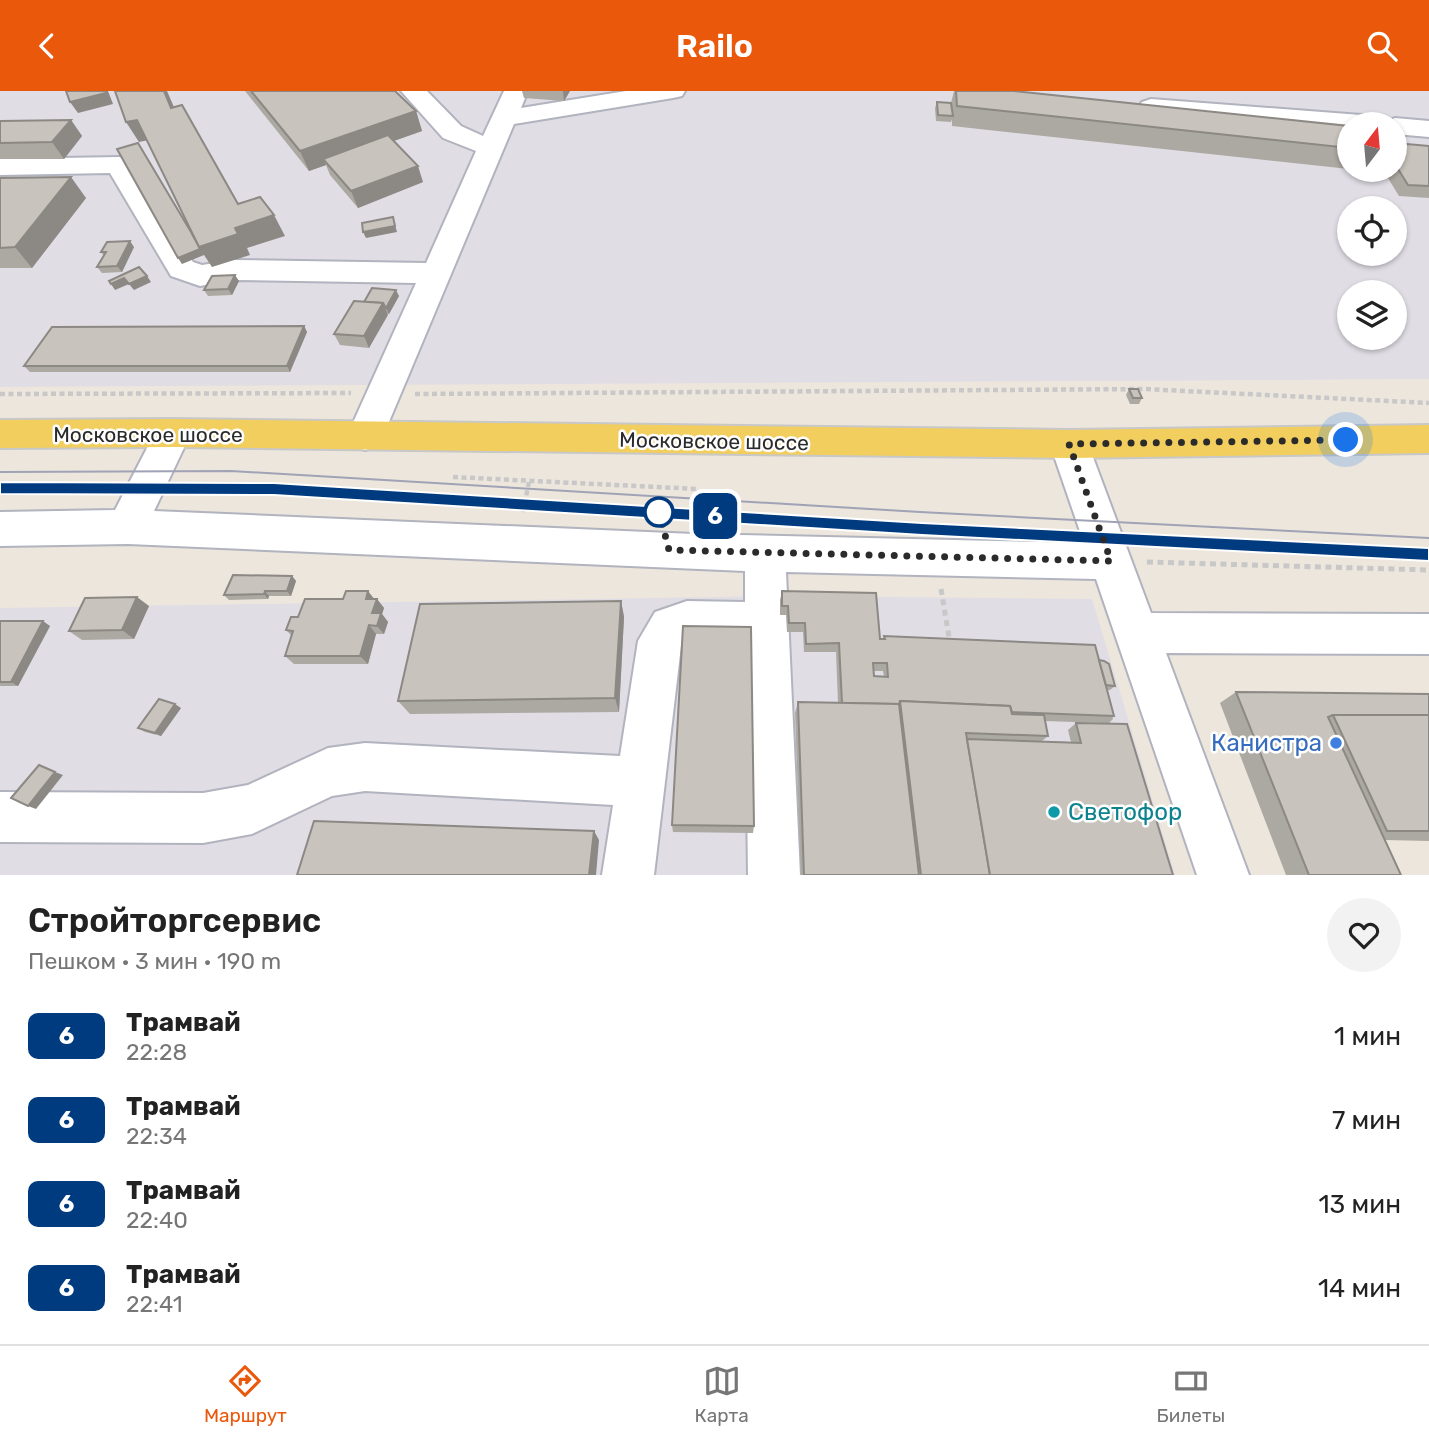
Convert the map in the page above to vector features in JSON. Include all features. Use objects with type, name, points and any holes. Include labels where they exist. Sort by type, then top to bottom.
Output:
[{"type":"main road","name":"Московское шоссе","points":[[0,434],[173,433],[1069,444],[1429,439]]},
{"type":"lane","points":[[413,91],[452,132],[491,148]]},
{"type":"lane","points":[[365,436],[510,104],[673,91]]},
{"type":"lane","points":[[1128,105],[1337,121]]},
{"type":"lane","points":[[1407,127],[1429,129]]},
{"type":"lane","points":[[0,167],[119,165],[182,269],[200,277],[234,270],[436,273]]},
{"type":"lane","points":[[128,527],[173,433]]},
{"type":"lane","points":[[1069,444],[1223,875]]},
{"type":"lane","points":[[0,529],[128,527],[765,554],[1111,561]]},
{"type":"lane","points":[[765,554],[774,875]]},
{"type":"lane","points":[[628,875],[660,641],[670,626],[687,621],[767,622]]},
{"type":"lane","points":[[1136,633],[1429,634]]},
{"type":"lane","points":[[0,817],[203,818],[252,809],[328,772],[365,767],[639,782]]},
{"type":"path","points":[[0,394],[1145,389],[1429,403]]},
{"type":"path","points":[[453,477],[698,489]]},
{"type":"path","points":[[936,557],[950,643]]},
{"type":"path","points":[[1111,561],[1429,570]]},
{"type":"shaded area","points":[[0,91],[1429,91],[1429,379],[0,387]]},
{"type":"shaded area","points":[[788,596],[1092,599],[1175,875],[0,875],[0,608]]},
{"type":"building","points":[[66,91],[106,91],[106,93],[70,102]]},
{"type":"building","points":[[115,91],[164,91],[171,108],[182,105],[238,204],[260,197],[274,215],[235,228],[238,234],[199,247],[137,120],[126,122]]},
{"type":"building","points":[[251,91],[395,91],[416,111],[300,151]]},
{"type":"building","points":[[956,91],[1014,91],[1337,125],[1337,147],[957,106]]},
{"type":"building","points":[[937,102],[951,103],[953,116],[938,115]]},
{"type":"building","points":[[71,120],[52,142],[0,143],[0,121]]},
{"type":"building","points":[[388,135],[418,166],[351,191],[323,159]]},
{"type":"building","points":[[138,143],[200,249],[178,258],[117,149]]},
{"type":"building","points":[[1407,144],[1429,146],[1429,186],[1408,185]]},
{"type":"building","points":[[71,177],[15,247],[0,248],[0,178]]},
{"type":"building","points":[[393,217],[395,226],[363,232],[362,223]]},
{"type":"building","points":[[130,241],[117,266],[97,267],[106,252],[101,252],[107,242]]},
{"type":"building","points":[[139,267],[147,276],[129,284],[124,278],[111,284],[109,281]]},
{"type":"building","points":[[235,275],[228,289],[204,290],[212,276]]},
{"type":"building","points":[[372,288],[396,290],[386,308],[383,303],[364,302]]},
{"type":"building","points":[[354,301],[383,303],[364,336],[334,334]]},
{"type":"building","points":[[304,326],[287,366],[24,366],[52,327]]},
{"type":"building","points":[[1129,389],[1138,389],[1142,398],[1133,398]]},
{"type":"building","points":[[233,575],[292,576],[287,591],[224,595]]},
{"type":"building","points":[[346,591],[368,591],[366,599],[377,599],[372,613],[381,613],[377,626],[369,625],[360,656],[285,656],[293,631],[286,630],[291,617],[298,617],[305,599],[343,599]]},
{"type":"building","points":[[782,591],[876,593],[880,639],[885,639],[884,636],[1095,645],[1114,716],[1012,712],[1010,706],[900,701],[899,704],[842,703],[839,643],[806,644],[805,623],[789,623],[788,606],[782,606]],"holes":[[[873,663],[887,663],[888,677],[874,676]]]},
{"type":"building","points":[[137,597],[122,630],[69,631],[85,598]]},
{"type":"building","points":[[621,601],[615,698],[398,701],[420,604]]},
{"type":"building","points":[[0,621],[43,621],[11,682],[0,682]]},
{"type":"building","points":[[683,626],[751,627],[754,826],[672,825]]},
{"type":"building","points":[[1099,660],[1109,664],[1115,686],[1106,685]]},
{"type":"building","points":[[1236,692],[1429,694],[1429,715],[1328,717],[1401,875],[1309,875]]},
{"type":"building","points":[[159,699],[175,704],[155,733],[138,728]]},
{"type":"building","points":[[900,701],[1010,706],[1012,714],[1044,715],[1048,736],[966,733],[990,875],[921,875]]},
{"type":"building","points":[[798,702],[899,704],[919,875],[804,875]]},
{"type":"building","points":[[1333,715],[1429,715],[1429,831],[1387,831]]},
{"type":"building","name":"Светофор","points":[[1076,723],[1127,724],[1173,875],[990,875],[967,739],[1081,743]]},
{"type":"building","points":[[39,765],[55,772],[28,806],[11,798]]},
{"type":"building","points":[[314,821],[594,831],[589,875],[297,875]]},
{"type":"tram line","points":[[0,472],[231,471],[920,512],[1429,538]]},
{"type":"tram line","points":[[0,488],[223,487],[299,490],[922,529],[1429,555]]},
{"type":"tram line","name":"6","points":[[0,488],[274,489],[922,529],[1429,554]]},
{"type":"place","name":"Канистра","points":[[1336,743]]},
{"type":"place","name":"Светофор","points":[[1054,812]]},
{"type":"route","points":[[659,512],[669,550],[1111,561],[1069,444],[1346,440]]}]
